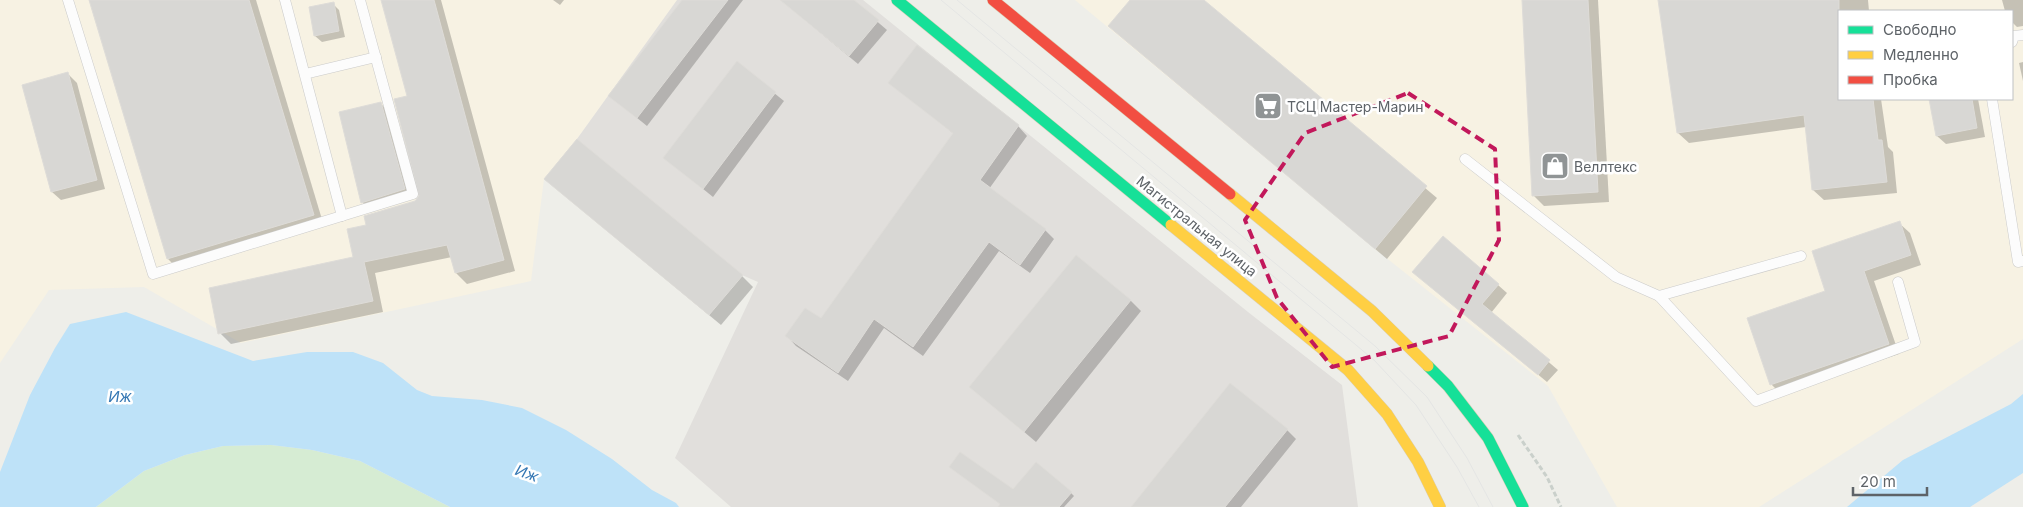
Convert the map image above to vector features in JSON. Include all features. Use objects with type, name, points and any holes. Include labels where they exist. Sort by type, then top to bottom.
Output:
[{"type":"main road","name":"Магистральная улица","points":[[898,0],[1348,370],[1387,414],[1418,462],[1440,507]]},
{"type":"main road","points":[[993,0],[1372,311],[1448,386],[1488,438],[1523,507]]},
{"type":"lane","points":[[68,0],[153,274],[413,194],[360,0]]},
{"type":"lane","points":[[286,0],[342,216]]},
{"type":"lane","points":[[305,74],[376,57]]},
{"type":"lane","points":[[1992,100],[2018,262],[2023,261]]},
{"type":"lane","points":[[1465,160],[1616,278],[1659,296],[1756,401],[1915,342],[1898,282]]},
{"type":"lane","points":[[1659,296],[1801,256]]},
{"type":"highlighted area","points":[[1408,93],[1495,149],[1499,240],[1449,336],[1332,367],[1277,298],[1245,220],[1305,133]]},
{"type":"shaded area","points":[[0,0],[678,0],[577,139],[544,179],[531,281],[241,343],[144,287],[49,290],[0,363]]},
{"type":"shaded area","points":[[677,0],[863,0],[1248,312],[1342,385],[1358,507],[731,507],[675,458],[758,282],[742,275],[709,315],[544,179],[577,139]]},
{"type":"shaded area","points":[[1075,0],[2023,0],[2023,339],[1759,507],[1617,507],[1548,386],[1375,249]]},
{"type":"green space","points":[[271,445],[312,450],[360,461],[450,507],[96,507],[144,471],[185,455],[223,446]]},
{"type":"water","name":"Иж","points":[[126,312],[253,361],[307,352],[353,352],[383,363],[417,390],[432,396],[482,400],[522,408],[566,430],[612,459],[652,490],[676,503],[679,507],[450,507],[360,461],[312,450],[271,445],[223,446],[185,455],[144,471],[96,507],[0,507],[0,472],[30,395],[70,324]]},
{"type":"water","points":[[2023,394],[2023,473],[1970,507],[1847,507],[1903,460],[2011,404]]},
{"type":"building","points":[[89,0],[249,0],[314,215],[167,259]]},
{"type":"building","points":[[381,0],[434,0],[504,260],[455,273],[447,245],[364,262],[373,301],[218,334],[209,288],[353,257],[347,229],[366,225],[364,216],[415,201],[419,196],[394,99],[407,96]]},
{"type":"building","points":[[682,0],[728,0],[637,118],[608,96]]},
{"type":"building","points":[[780,0],[854,0],[879,20],[849,56]]},
{"type":"building","name":"ТСЦ Мастер-Марин","points":[[1130,0],[1204,0],[1427,186],[1375,249],[1108,26]]},
{"type":"building","points":[[1522,0],[1588,0],[1598,192],[1532,196]]},
{"type":"building","points":[[1658,0],[1839,0],[1838,100],[1873,100],[1878,140],[1882,140],[1887,182],[1812,190],[1804,115],[1677,133]]},
{"type":"building","points":[[334,2],[339,31],[314,36],[309,7]]},
{"type":"building","points":[[917,45],[1019,125],[980,180],[1046,229],[1020,265],[989,242],[913,347],[874,319],[838,373],[785,336],[805,308],[821,318],[953,133],[888,83]]},
{"type":"building","points":[[737,61],[776,92],[703,189],[663,158]]},
{"type":"building","points":[[68,72],[97,180],[51,192],[22,85]]},
{"type":"building","points":[[1929,100],[1972,100],[1977,128],[1936,136]]},
{"type":"building","points":[[381,102],[405,189],[361,203],[339,112]]},
{"type":"building","points":[[577,139],[743,275],[709,315],[544,179]]},
{"type":"building","points":[[1900,221],[1911,255],[1864,271],[1889,344],[1770,385],[1747,318],[1825,291],[1812,251]]},
{"type":"building","points":[[1443,236],[1499,284],[1482,304],[1550,360],[1538,375],[1412,272]]},
{"type":"building","points":[[1076,255],[1131,300],[1024,432],[969,387]]},
{"type":"building","points":[[1230,383],[1288,429],[1225,507],[1131,507]]},
{"type":"building","points":[[960,452],[1013,489],[1036,462],[1072,492],[1059,507],[998,507],[1000,504],[949,467]]},
{"type":"tram line","points":[[941,0],[1374,360],[1416,405],[1457,467],[1479,507]]},
{"type":"tram line","points":[[957,0],[1375,346],[1427,397],[1467,458],[1493,507]]},
{"type":"traffic: fast","points":[[897,0],[1171,225]]},
{"type":"traffic: fast","points":[[1428,366],[1448,386],[1488,438],[1523,507]]},
{"type":"traffic: slow","points":[[1230,194],[1372,311],[1428,366]]},
{"type":"traffic: slow","points":[[1171,225],[1348,370],[1387,414],[1418,462],[1440,507]]},
{"type":"traffic: jam","points":[[993,0],[1230,194]]},
{"type":"place","name":"ТСЦ Мастер-Марин","points":[[1268,106]]},
{"type":"place","name":"Веллтекс","points":[[1555,166]]}]
